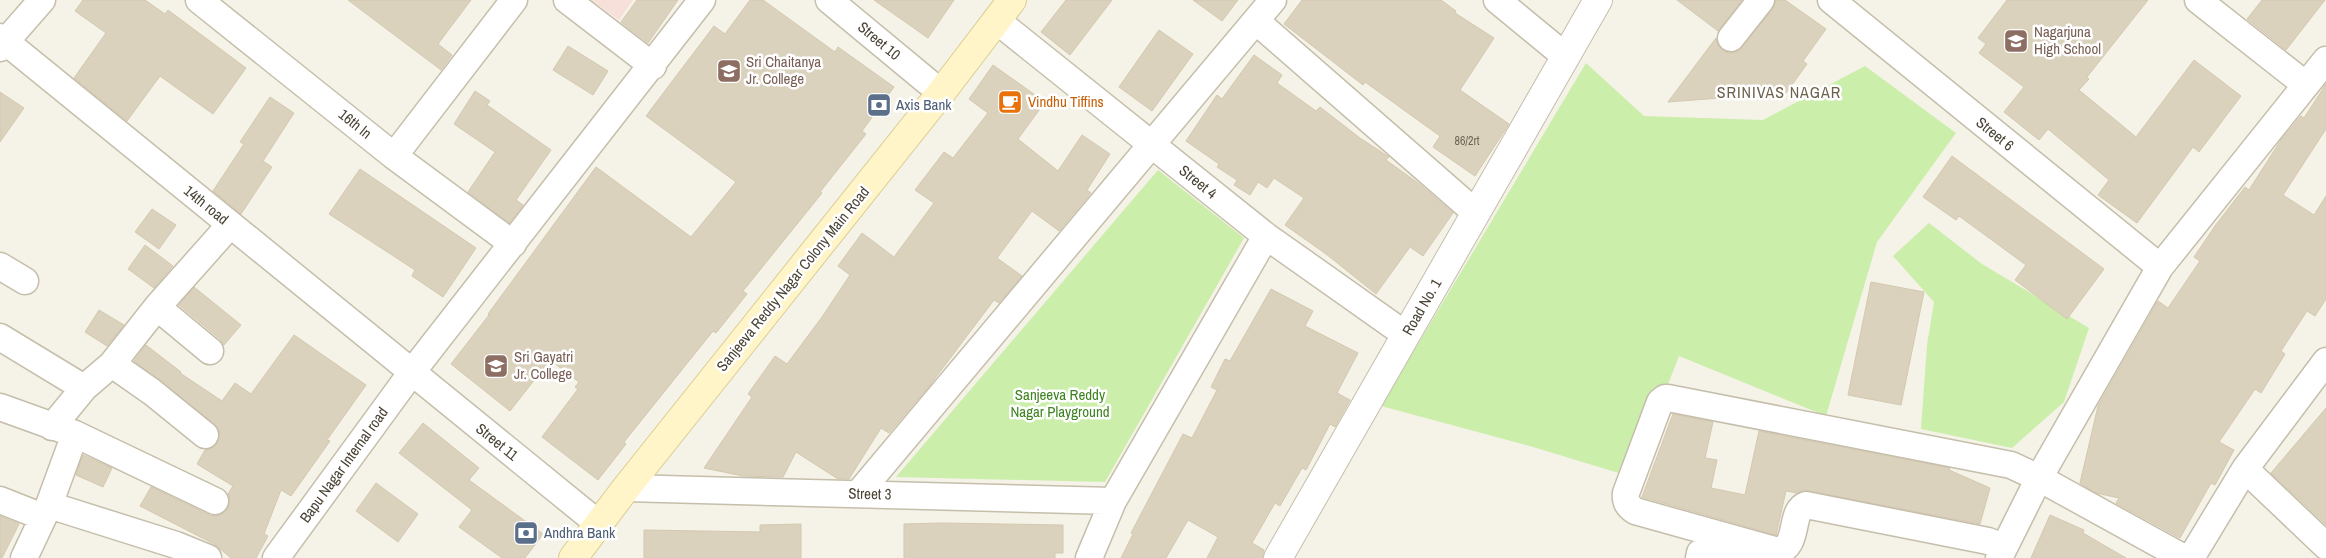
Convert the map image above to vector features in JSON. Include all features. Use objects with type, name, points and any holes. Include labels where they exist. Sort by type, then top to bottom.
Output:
[{"type":"main road","name":"Sanjeeva Reddy Nagar Colony Main Road","points":[[557,558],[586,513],[928,82],[1000,7]]},
{"type":"main road","name":"Sanjeeva Reddy Nagar Colony Main Road","points":[[573,558],[626,488],[935,101],[1000,7]]},
{"type":"street","points":[[2,42],[42,0]]},
{"type":"street","name":"16th ln","points":[[199,0],[229,8],[394,156],[513,244]]},
{"type":"street","points":[[394,156],[514,0]]},
{"type":"street","points":[[567,0],[653,66]]},
{"type":"street","name":"Bapu Nagar Internal road","points":[[276,558],[412,372],[653,66],[702,0]]},
{"type":"street","name":"Street 10","points":[[829,0],[928,82]]},
{"type":"street","points":[[858,494],[1153,146],[1273,0]]},
{"type":"street","points":[[1497,0],[1565,56]]},
{"type":"street","name":"Road No. 1","points":[[1278,558],[1598,0]]},
{"type":"street","points":[[1731,38],[1761,0]]},
{"type":"street","name":"Street 6","points":[[1830,0],[2160,268]]},
{"type":"street","points":[[2198,0],[2306,85]]},
{"type":"street","name":"Street 4","points":[[1000,7],[1153,146],[1266,236],[1406,335]]},
{"type":"street","points":[[1256,21],[1476,213]]},
{"type":"street","name":"14th road","points":[[2,42],[412,372]]},
{"type":"street","points":[[2184,558],[2039,478],[2011,465],[1665,398],[1660,402],[1626,494],[1628,507],[1635,511],[1778,551],[1786,548],[1800,510],[1806,505],[1988,541],[2002,552],[2039,478],[2160,268],[2326,60]]},
{"type":"street","points":[[24,558],[46,511],[64,431],[84,388],[112,364],[157,307],[230,225]]},
{"type":"street","points":[[1089,558],[1113,501],[1266,236]]},
{"type":"street","points":[[0,266],[26,281]]},
{"type":"street","points":[[157,307],[210,351]]},
{"type":"street","points":[[0,337],[84,388]]},
{"type":"street","points":[[2191,558],[2245,469],[2326,361]]},
{"type":"street","points":[[112,364],[152,392],[205,435]]},
{"type":"street","name":"Street 11","points":[[412,372],[586,513]]},
{"type":"street","points":[[0,408],[64,431],[215,502]]},
{"type":"street","points":[[2245,469],[2326,546]]},
{"type":"street","name":"Street 3","points":[[626,488],[1113,501]]},
{"type":"street","points":[[0,500],[176,545],[208,558]]},
{"type":"street","points":[[1699,558],[1700,553],[1707,550],[1742,558]]},
{"type":"shaded area","points":[[591,0],[633,0],[619,20]]},
{"type":"green space","points":[[1586,63],[1644,116],[1763,120],[1865,66],[1956,133],[1877,242],[1826,416],[1679,356],[1632,477],[1533,447],[1381,406]]},
{"type":"green space","name":"Sanjeeva Reddy Nagar Playground","points":[[1158,170],[1244,238],[1105,482],[896,477]]},
{"type":"green space","points":[[1929,223],[1982,264],[2089,328],[2064,402],[2012,448],[1921,429],[1927,345],[1934,302],[1893,256]]},
{"type":"building","points":[[83,0],[145,0],[165,14],[168,10],[246,68],[213,114],[160,76],[127,121],[74,78],[106,33],[75,11]]},
{"type":"building","points":[[348,0],[471,0],[438,44],[452,55],[441,70]]},
{"type":"building","points":[[637,0],[678,0],[648,43],[621,22]]},
{"type":"building","points":[[750,0],[763,0],[835,52],[838,47],[894,87],[862,131],[866,134],[820,192],[822,193],[743,291],[747,294],[716,333],[713,331],[624,442],[626,444],[598,480],[542,437],[578,389],[575,387],[579,382],[550,360],[510,411],[451,364],[489,315],[596,167],[691,237],[736,182],[646,116],[714,26],[725,34]]},
{"type":"building","points":[[874,0],[954,0],[928,38]]},
{"type":"building","points":[[1066,0],[1112,0],[1070,55],[1041,32]]},
{"type":"building","points":[[1193,0],[1238,0],[1222,21]]},
{"type":"building","points":[[1302,0],[1441,0],[1456,11],[1455,13],[1494,38],[1460,90],[1509,124],[1475,176],[1433,147],[1440,136],[1365,82],[1363,85],[1284,24]]},
{"type":"building","points":[[1677,0],[1742,0],[1718,31]]},
{"type":"building","points":[[1776,0],[1785,0],[1826,29],[1803,61],[1807,64],[1786,93],[1668,102],[1716,38],[1717,44],[1722,50],[1729,53],[1737,52],[1773,9]]},
{"type":"building","points":[[2007,0],[2148,0],[2087,77],[2089,79],[2079,90],[2136,137],[2194,60],[2241,96],[2199,152],[2193,147],[2137,223],[2098,195],[2109,180],[2048,129],[2039,140],[2004,112],[2024,87],[1979,53],[1986,44],[1978,38]]},
{"type":"building","points":[[2262,0],[2325,0],[2286,50],[2247,19]]},
{"type":"building","points":[[1159,30],[1193,54],[1152,111],[1119,87]]},
{"type":"building","points":[[568,46],[608,71],[593,95],[553,70]]},
{"type":"building","points":[[1254,55],[1282,75],[1277,83],[1316,111],[1320,107],[1360,138],[1389,157],[1386,160],[1418,183],[1453,213],[1423,256],[1410,247],[1376,294],[1326,254],[1285,225],[1304,198],[1274,178],[1267,188],[1258,182],[1250,195],[1234,185],[1237,180],[1217,167],[1219,164],[1186,141],[1217,95],[1222,99]]},
{"type":"building","points":[[993,65],[1045,102],[1018,139],[1058,171],[1082,135],[1110,154],[1087,190],[1091,193],[1059,231],[1032,211],[997,258],[1022,276],[999,303],[994,300],[930,385],[889,433],[881,428],[849,479],[838,479],[796,452],[783,477],[743,476],[704,468],[752,397],[748,394],[775,356],[787,364],[822,317],[850,275],[838,266],[862,233],[894,257],[934,203],[915,190],[944,152],[953,158],[988,113],[969,99]]},
{"type":"building","points":[[2326,84],[2326,129],[2283,195],[2314,215],[2326,196],[2326,299],[2315,316],[2307,311],[2281,351],[2285,354],[2261,393],[2255,389],[2219,442],[2234,450],[2215,485],[2211,483],[2180,538],[2116,503],[2119,498],[2096,493],[2080,483],[2098,406],[2158,301],[2168,308],[2200,261],[2194,257],[2215,226],[2245,187],[2249,190],[2281,140],[2301,116],[2304,118]]},
{"type":"building","points":[[475,91],[490,101],[487,105],[551,150],[516,200],[523,205],[509,223],[468,192],[495,152],[454,124]]},
{"type":"building","points":[[0,92],[24,108],[0,142]]},
{"type":"building","points":[[270,97],[294,113],[263,161],[272,167],[241,214],[213,191],[244,144],[240,142]]},
{"type":"building","points":[[1952,156],[2104,269],[2067,319],[2015,280],[2026,265],[1959,216],[1956,220],[1923,197]]},
{"type":"building","points":[[360,169],[476,248],[443,297],[412,276],[415,270],[329,214]]},
{"type":"building","points":[[152,209],[176,225],[159,249],[135,232]]},
{"type":"building","points":[[145,245],[173,266],[154,288],[128,269]]},
{"type":"building","points":[[1871,282],[1924,292],[1901,405],[1848,395]]},
{"type":"building","points":[[194,287],[241,325],[224,345],[220,339],[179,305]]},
{"type":"building","points":[[1271,289],[1313,311],[1305,326],[1358,353],[1337,393],[1350,400],[1335,427],[1330,424],[1306,470],[1302,468],[1280,506],[1275,503],[1252,543],[1264,550],[1262,558],[1207,558],[1218,537],[1188,520],[1166,558],[1121,558],[1133,534],[1131,533],[1183,434],[1192,438],[1217,390],[1211,387],[1225,359],[1230,361]]},
{"type":"building","points":[[99,310],[124,325],[107,346],[85,332]]},
{"type":"building","points":[[294,335],[366,385],[327,440],[330,441],[291,496],[281,490],[264,534],[268,536],[256,558],[231,558],[214,544],[140,506],[151,487],[209,515],[217,516],[224,513],[228,508],[230,500],[228,494],[233,486],[197,464],[205,450],[211,449],[220,438],[219,430],[215,424],[134,361],[146,345],[180,373],[222,401],[235,383],[251,394]]},
{"type":"building","points":[[2326,408],[2326,525],[2271,473]]},
{"type":"building","points":[[1673,414],[1713,422],[1705,458],[1717,460],[1711,488],[1745,495],[1759,431],[1950,468],[1949,470],[1990,488],[1980,524],[1803,490],[1797,493],[1786,491],[1776,535],[1642,497]]},
{"type":"building","points":[[423,423],[479,468],[469,480],[543,534],[525,558],[502,558],[459,527],[472,510],[399,453]]},
{"type":"building","points":[[83,455],[112,468],[103,487],[76,475]]},
{"type":"building","points":[[376,483],[418,514],[398,542],[356,511]]},
{"type":"building","points":[[2050,515],[2084,530],[2083,533],[2126,558],[2031,558]]},
{"type":"building","points":[[0,516],[19,524],[2,558],[0,558]]},
{"type":"building","points":[[801,524],[801,558],[644,558],[644,530],[760,532],[760,525]]},
{"type":"building","points":[[904,524],[1063,525],[1063,553],[1055,553],[1055,558],[904,558]]},
{"type":"place","name":"Nagarjuna High School","points":[[2016,41]]},
{"type":"place","name":"Sri Chaitanya Jr. College","points":[[729,71]]},
{"type":"place","name":"Vindhu Tiffins","points":[[1010,102]]},
{"type":"place","name":"Axis Bank","points":[[879,105]]},
{"type":"place","name":"Sri Gayatri Jr. College","points":[[496,366]]},
{"type":"place","name":"Andhra Bank","points":[[526,533]]},
{"type":"district","name":"SRINIVAS NAGAR","points":[[1779,92]]}]
